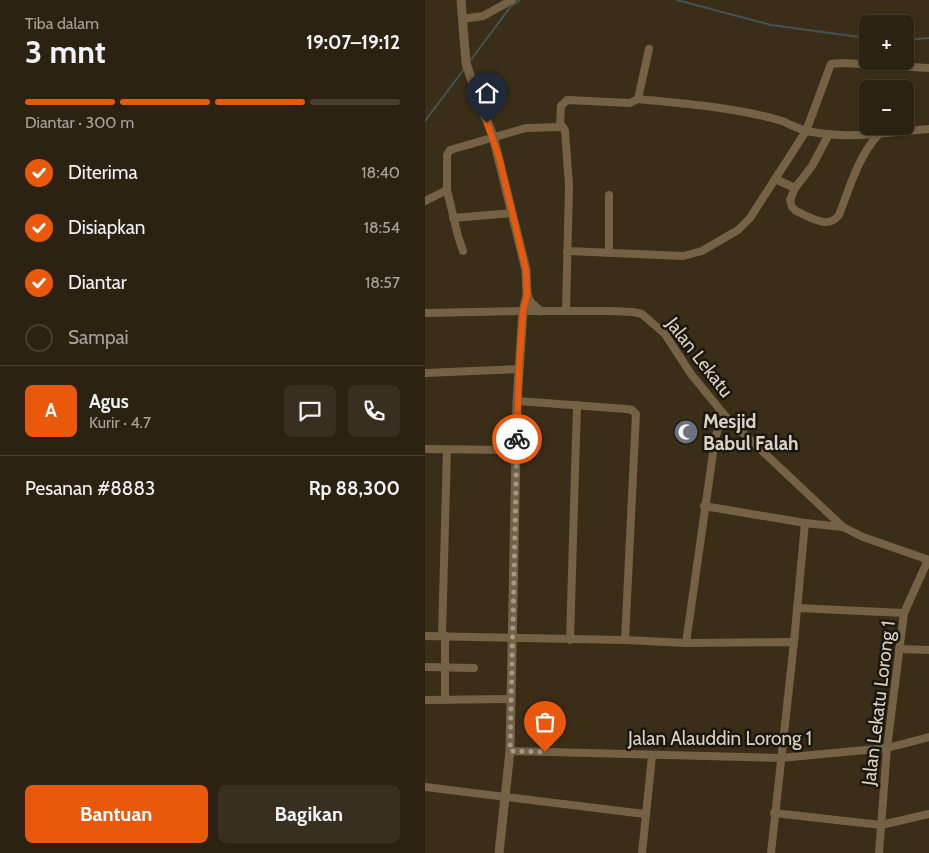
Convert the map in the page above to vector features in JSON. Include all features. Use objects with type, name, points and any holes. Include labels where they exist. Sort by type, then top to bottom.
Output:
[{"type":"street","points":[[461,0],[466,63],[493,136],[526,270],[527,295],[523,311],[517,401],[510,751],[499,853]]},
{"type":"street","points":[[462,19],[483,16],[512,0]]},
{"type":"street","points":[[638,99],[649,49]]},
{"type":"street","points":[[567,251],[670,256],[694,254],[702,251],[746,223],[806,131],[829,69],[833,63],[929,68]]},
{"type":"street","points":[[560,126],[561,106],[567,100],[630,103],[638,99],[707,105],[782,121],[806,131],[829,134],[859,134]]},
{"type":"street","points":[[463,251],[447,190],[447,152],[454,147],[526,128],[560,126],[565,130],[569,186],[566,311]]},
{"type":"street","points":[[914,130],[929,129]]},
{"type":"street","points":[[829,134],[812,166],[795,188],[790,200],[792,207],[796,211],[824,222],[835,221],[839,215],[860,160],[869,144],[878,135]]},
{"type":"street","points":[[775,179],[795,188]]},
{"type":"street","points":[[425,201],[447,190]]},
{"type":"street","points":[[609,195],[609,253]]},
{"type":"street","points":[[453,218],[512,213]]},
{"type":"street","points":[[527,295],[530,302],[540,311]]},
{"type":"street","name":"Jalan Lekatu","points":[[425,313],[523,311],[633,312],[649,319],[665,334],[691,374],[727,417],[843,527],[863,537],[929,560]]},
{"type":"street","points":[[425,373],[519,369]]},
{"type":"street","points":[[517,401],[632,410],[636,414],[625,640]]},
{"type":"street","points":[[571,640],[577,405]]},
{"type":"street","points":[[686,643],[715,439],[718,430],[727,417]]},
{"type":"street","points":[[425,449],[516,450]]},
{"type":"street","points":[[445,700],[444,636],[447,450]]},
{"type":"street","points":[[704,506],[805,523],[843,527]]},
{"type":"street","points":[[771,853],[805,523]]},
{"type":"street","name":"Jalan Lekatu Lorong 1","points":[[879,853],[887,748],[904,614],[929,560]]},
{"type":"street","points":[[797,608],[904,614]]},
{"type":"street","points":[[425,636],[686,643],[793,642]]},
{"type":"street","points":[[899,650],[929,650]]},
{"type":"street","points":[[425,667],[474,668]]},
{"type":"street","points":[[425,700],[511,699]]},
{"type":"street","name":"Jalan Alauddin Lorong 1","points":[[510,751],[780,758],[887,748],[929,737]]},
{"type":"street","points":[[642,853],[652,756]]},
{"type":"street","points":[[425,787],[645,814]]},
{"type":"street","points":[[774,813],[881,824],[929,814]]},
{"type":"waterway","points":[[470,61],[511,6],[520,0]]},
{"type":"waterway","points":[[677,0],[771,25],[859,37]]},
{"type":"waterway","points":[[914,39],[929,38]]},
{"type":"waterway","points":[[425,121],[464,69]]},
{"type":"way so far","points":[[517,439],[510,751],[545,752]]},
{"type":"place","name":"Mesjid Babul Falah","points":[[686,432]]},
{"type":"route","points":[[487,123],[499,157],[526,270],[527,295],[523,311],[517,439]]}]
